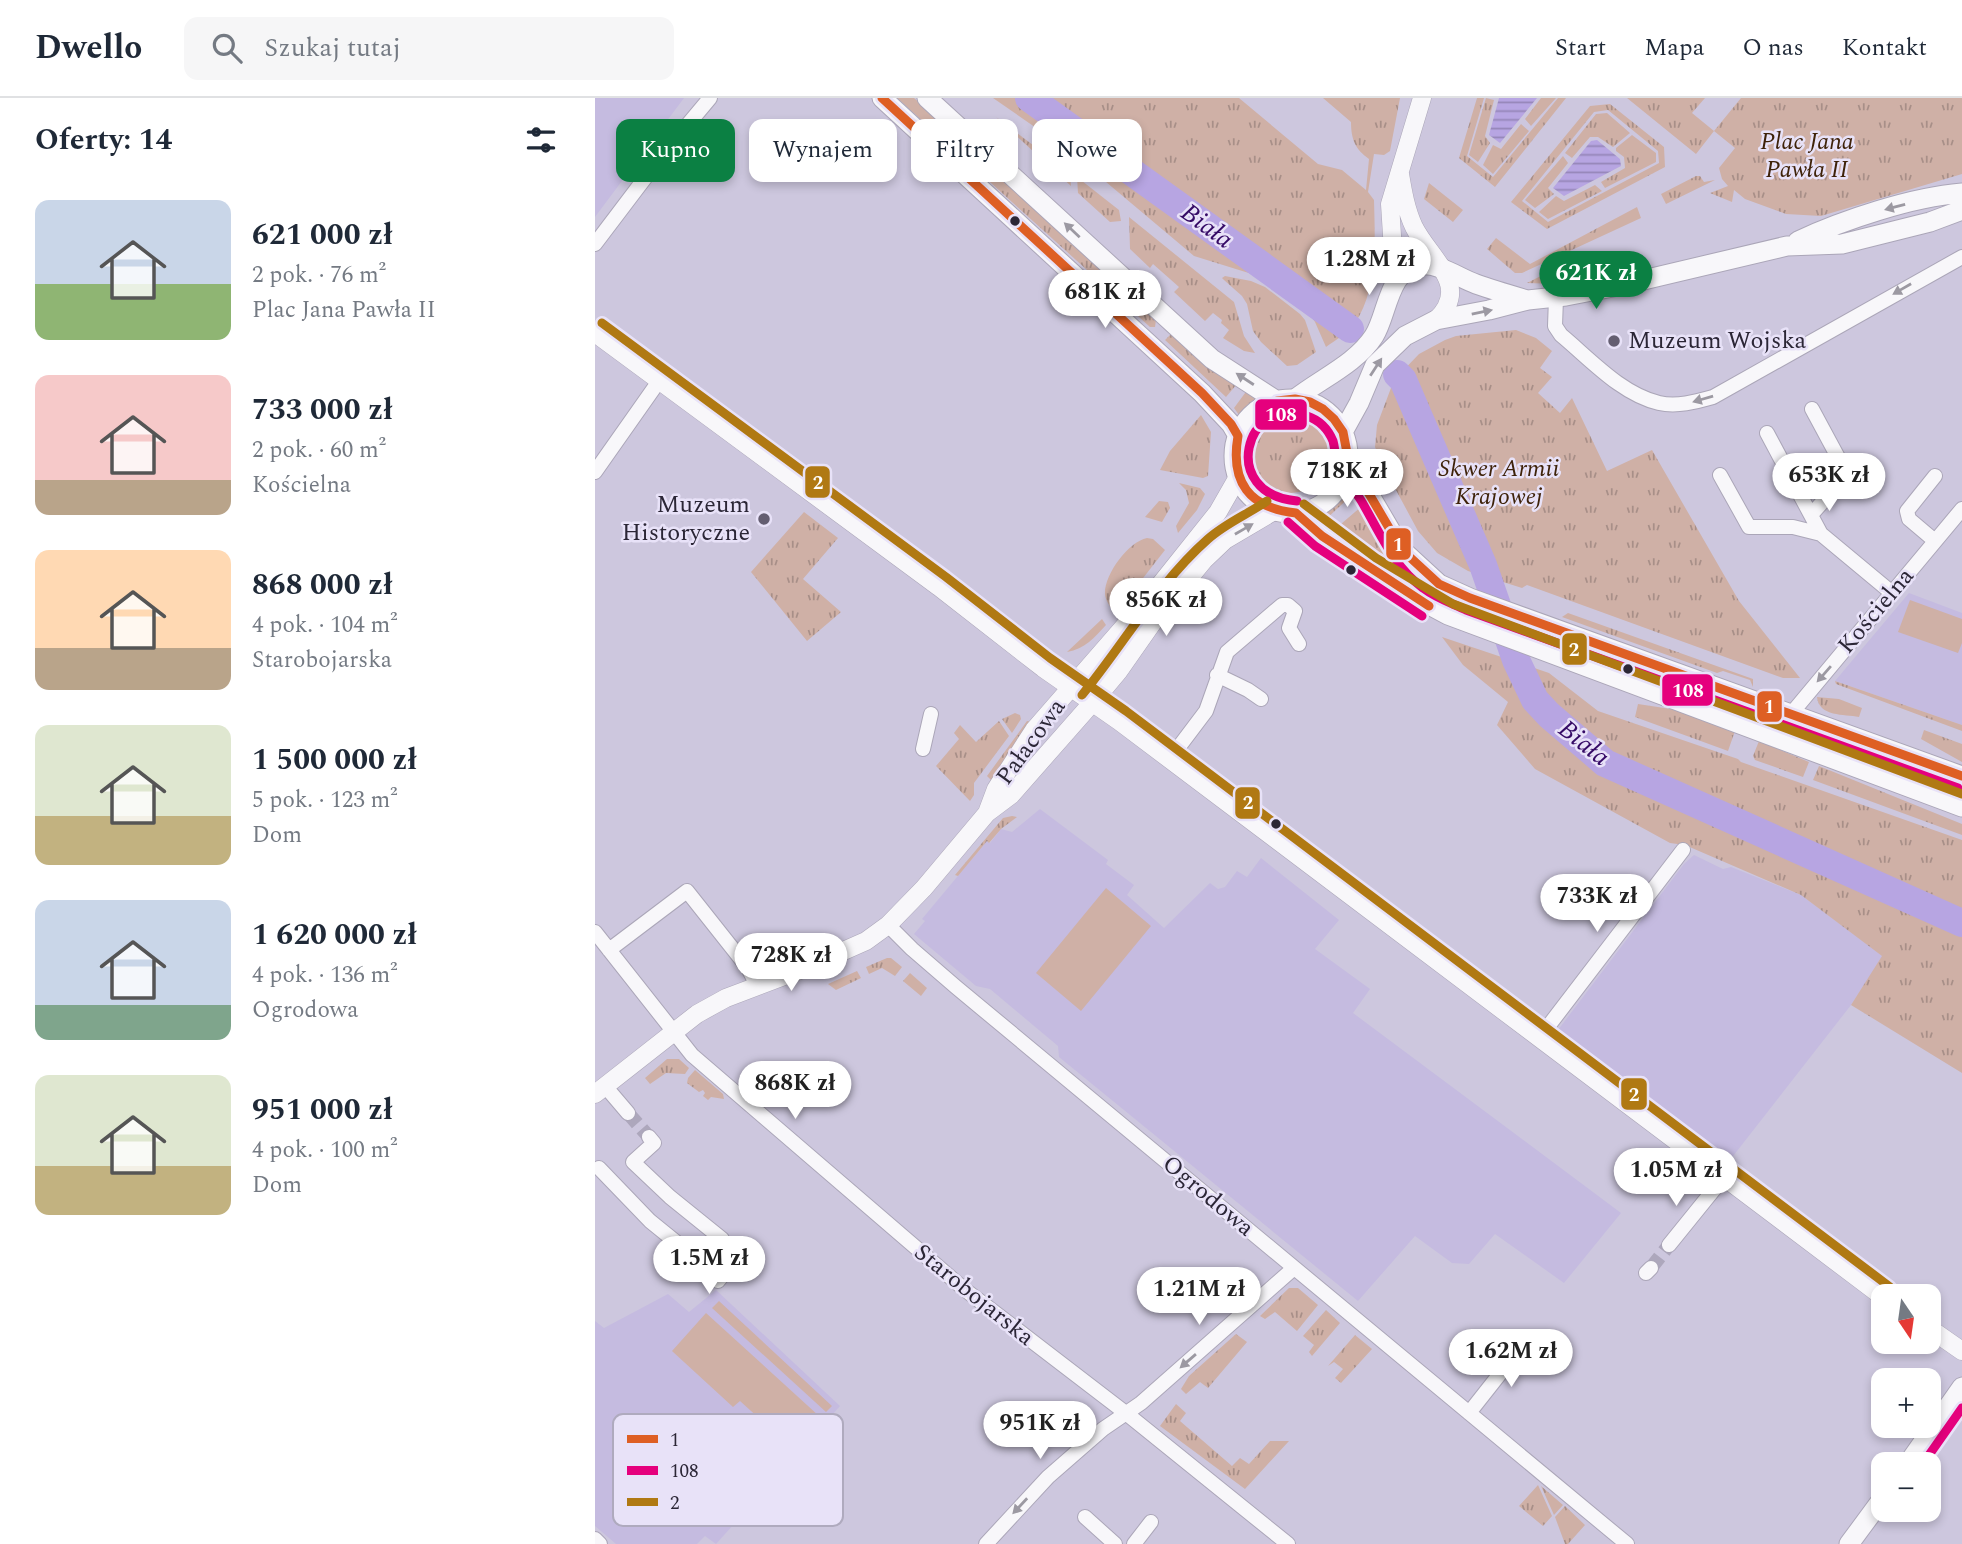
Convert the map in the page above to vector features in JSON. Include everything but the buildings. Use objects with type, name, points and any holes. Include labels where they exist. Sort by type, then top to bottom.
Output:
[{"type":"main road","points":[[882,98],[1220,411],[1238,436]]},
{"type":"main road","points":[[926,98],[1212,359],[1286,400],[1310,402],[1334,419],[1342,432],[1348,458],[1402,550],[1439,584],[1962,776]]},
{"type":"main road","points":[[1787,246],[1835,224],[1923,200],[1962,193]]},
{"type":"main road","points":[[1342,432],[1375,365],[1399,341],[1436,320],[1528,300],[1556,298],[1618,286],[1787,246],[1842,244],[1930,222],[1962,210]]},
{"type":"main road","points":[[1348,458],[1346,472],[1332,495],[1310,510],[1296,513],[1274,510],[1259,503],[1247,492],[1238,477],[1235,449],[1238,436],[1253,414],[1286,400],[1336,370],[1370,342],[1380,325],[1395,282],[1411,267],[1421,265],[1442,270],[1528,300]]},
{"type":"main road","points":[[1149,344],[1171,321]]},
{"type":"main road","points":[[1296,513],[1322,536],[1390,582],[1447,615],[1962,807]]},
{"type":"main road","points":[[1916,1452],[1962,1387]]},
{"type":"main road","points":[[1849,1544],[1871,1514]]},
{"type":"street","points":[[595,244],[664,153],[710,98]]},
{"type":"street","points":[[1395,282],[1390,204],[1422,98]]},
{"type":"street","points":[[1401,174],[1403,192],[1414,226],[1448,279],[1451,290],[1450,302],[1436,320]]},
{"type":"street","points":[[1556,298],[1555,326],[1566,339],[1632,393],[1660,403],[1686,404],[1713,397],[1962,257]]},
{"type":"street","points":[[595,333],[1540,1037],[1871,1288]]},
{"type":"street","points":[[595,472],[659,381]]},
{"type":"street","points":[[1811,515],[1847,474],[1812,409]]},
{"type":"street","points":[[1767,433],[1821,534],[1892,593]]},
{"type":"street","points":[[1720,475],[1749,527],[1793,527],[1821,534]]},
{"type":"street","points":[[1935,476],[1907,511],[1909,519],[1935,541]]},
{"type":"street","name":"Pałacowa","points":[[987,813],[996,789],[1034,730],[1098,658],[1203,531],[1238,477]]},
{"type":"street","name":"Kościelna","points":[[1791,714],[1962,509]]},
{"type":"street","name":"Pałacowa","points":[[600,1090],[697,1013],[757,985],[834,956],[866,941],[888,925],[924,888],[987,813],[1011,795],[1092,703],[1203,560],[1225,540],[1274,510]]},
{"type":"street","points":[[1169,760],[1206,711],[1227,652],[1282,605],[1295,611],[1289,628],[1299,644]]},
{"type":"street","points":[[1217,675],[1261,699]]},
{"type":"street","points":[[923,749],[931,713]]},
{"type":"street","points":[[1540,1037],[1683,850]]},
{"type":"street","points":[[609,950],[687,891],[752,973],[757,985]]},
{"type":"street","name":"Ogrodowa","points":[[888,925],[944,977],[1627,1544]]},
{"type":"street","name":"Starobojarska","points":[[595,932],[692,1055],[954,1281],[1127,1414],[1288,1544]]},
{"type":"street","points":[[600,1090],[628,1113]]},
{"type":"street","points":[[600,1168],[650,1222],[703,1264],[718,1281],[733,1263],[722,1239],[670,1197],[633,1162],[654,1143],[649,1137]]},
{"type":"street","points":[[1669,1245],[1724,1177]]},
{"type":"street","points":[[986,1544],[1048,1477],[1103,1429],[1127,1414],[1294,1268]]},
{"type":"street","points":[[1941,1336],[1962,1351]]},
{"type":"street","points":[[1469,1413],[1525,1342],[1522,1339]]},
{"type":"street","points":[[1085,1517],[1110,1543]]},
{"type":"street","points":[[1134,1544],[1151,1522]]},
{"type":"street","points":[[595,1539],[600,1544]]},
{"type":"shaded area","points":[[595,98],[684,98],[668,119],[616,119],[616,182],[621,182],[595,217]]},
{"type":"shaded area","points":[[1499,98],[1537,98],[1500,143],[1489,135]]},
{"type":"shaded area","points":[[1597,140],[1620,159],[1621,166],[1564,196],[1553,188],[1591,141]]},
{"type":"shaded area","points":[[1909,593],[1962,613],[1962,725],[1835,681]]},
{"type":"shaded area","points":[[1040,809],[1108,860],[1106,864],[1134,885],[1127,895],[1164,928],[1210,883],[1218,889],[1225,887],[1237,871],[1247,877],[1261,858],[1339,920],[1315,949],[1370,989],[1353,1013],[1621,1213],[1564,1283],[1495,1234],[1469,1264],[1452,1263],[1415,1236],[1358,1301],[1059,1057],[1058,1046],[990,989],[976,986],[914,934],[925,921],[922,919],[987,841],[990,843],[1001,829],[1012,832]]},
{"type":"shaded area","points":[[1694,855],[1723,869],[1731,867],[1801,895],[1883,956],[1851,1005],[1730,1160],[1558,1030],[1684,864]]},
{"type":"shaded area","points":[[716,1290],[840,1406],[833,1414],[613,1414],[613,1526],[732,1526],[716,1544],[705,1536],[697,1544],[616,1544],[595,1526],[595,1321],[604,1328],[668,1294],[689,1312]]},
{"type":"green space","points":[[897,98],[914,98],[938,119],[920,119]]},
{"type":"green space","points":[[993,98],[1239,98],[1318,164],[1342,170],[1366,190],[1369,159],[1355,143],[1351,122],[1323,98],[1400,98],[1390,151],[1384,155],[1374,154],[1368,192],[1374,200],[1373,263],[1368,295],[1355,323],[1326,347],[1306,308],[1268,279],[1194,256],[1106,182],[1142,182],[1142,119],[1032,119],[1032,125]]},
{"type":"green space","points":[[1477,98],[1484,98],[1467,156],[1493,177],[1558,98],[1566,98],[1495,187],[1459,158]]},
{"type":"green space","points":[[1486,98],[1494,100],[1485,136],[1490,143],[1478,162],[1469,155]]},
{"type":"green space","points":[[1541,98],[1556,98],[1531,126],[1525,119]]},
{"type":"green space","points":[[1627,98],[1705,98],[1692,113],[1714,131],[1696,154]]},
{"type":"green space","name":"Plac Jana Pawła II","points":[[1741,98],[1962,98],[1962,174],[1821,216],[1786,214],[1745,199],[1734,190],[1732,202],[1710,193],[1728,186],[1722,179],[1719,168],[1735,148],[1714,131]]},
{"type":"green space","points":[[1610,104],[1664,147],[1665,167],[1547,229],[1511,202],[1590,106]],"holes":[[[1608,110],[1658,151],[1659,163],[1548,222],[1522,201],[1594,112]]]},
{"type":"green space","points":[[1607,113],[1630,133],[1613,147],[1598,137],[1590,137],[1572,158],[1565,153],[1596,114]]},
{"type":"green space","points":[[1521,124],[1529,131],[1493,174],[1483,165],[1493,145],[1501,149]]},
{"type":"green space","points":[[1018,134],[1032,144],[1032,150],[1018,137]]},
{"type":"green space","points":[[1632,135],[1656,153],[1656,162],[1605,188],[1601,182],[1625,168],[1624,157],[1616,148]]},
{"type":"green space","points":[[1563,156],[1568,163],[1548,188],[1554,194],[1535,208],[1525,200]]},
{"type":"green space","points":[[1700,176],[1704,182],[1715,180],[1666,204],[1661,194]]},
{"type":"green space","points":[[990,182],[1009,182],[1156,320],[1155,327],[1150,327]]},
{"type":"green space","points":[[1077,182],[1083,182],[1119,210],[1121,221],[1110,222],[1078,193]]},
{"type":"green space","points":[[1429,183],[1463,210],[1453,222],[1424,199]]},
{"type":"green space","points":[[1595,185],[1602,191],[1548,219],[1539,212],[1556,196],[1564,201]]},
{"type":"green space","points":[[1637,207],[1641,218],[1522,273],[1515,273],[1487,249],[1496,238],[1530,264]]},
{"type":"green space","points":[[1129,217],[1234,302],[1244,336],[1255,353],[1244,351],[1223,338],[1229,330],[1221,323],[1222,320],[1213,313],[1205,321],[1174,292],[1179,287],[1153,264],[1150,268],[1130,249]]},
{"type":"green space","points":[[1576,258],[1590,261],[1571,279],[1554,283],[1527,283]]},
{"type":"green space","points":[[1225,276],[1265,287],[1300,314],[1305,320],[1316,352],[1297,365],[1287,366],[1253,331],[1247,304],[1222,278]]},
{"type":"green space","name":"Skwer Armii Krajowej","points":[[1516,330],[1536,338],[1552,351],[1540,368],[1552,377],[1538,393],[1560,413],[1572,398],[1607,471],[1652,450],[1739,601],[1800,678],[1783,678],[1527,585],[1522,588],[1468,571],[1437,553],[1418,531],[1375,447],[1377,425],[1394,380],[1419,354],[1445,340],[1456,336]]},
{"type":"green space","points":[[1171,334],[1237,384],[1226,397],[1165,340]]},
{"type":"green space","points":[[1248,389],[1262,396],[1239,415],[1234,408]]},
{"type":"green space","points":[[1201,415],[1211,432],[1208,476],[1203,478],[1160,470],[1170,451]]},
{"type":"green space","points":[[1283,415],[1299,415],[1313,421],[1324,432],[1330,446],[1330,462],[1324,476],[1313,487],[1299,493],[1283,493],[1269,487],[1258,476],[1252,462],[1252,446],[1258,432],[1269,421]]},
{"type":"green space","points":[[1350,482],[1355,492],[1323,522],[1310,515],[1332,503]]},
{"type":"green space","points":[[1179,483],[1200,488],[1205,494],[1197,510],[1178,533],[1176,526],[1189,503],[1186,490]]},
{"type":"green space","points":[[1159,501],[1168,502],[1170,508],[1162,522],[1145,517]]},
{"type":"green space","points":[[1362,506],[1409,576],[1408,578],[1334,530]]},
{"type":"green space","points":[[804,512],[838,538],[803,579],[841,612],[807,641],[751,572]]},
{"type":"green space","points":[[1147,538],[1153,539],[1165,550],[1115,614],[1105,596],[1108,578],[1125,552]]},
{"type":"green space","points":[[1910,600],[1962,619],[1962,643],[1958,653],[1898,632]]},
{"type":"green space","points":[[1568,613],[1753,679],[1753,687],[1750,680],[1723,671],[1717,673],[1562,617]]},
{"type":"green space","points":[[1102,619],[1106,625],[1093,638],[1084,646],[1067,652]]},
{"type":"green space","points":[[1442,637],[1549,673],[1598,711],[1962,840],[1962,1073],[1851,1005],[1882,956],[1801,895],[1685,845],[1670,843],[1535,769],[1497,725],[1508,702],[1463,665]]},
{"type":"green space","points":[[1835,681],[1962,725],[1962,731],[1836,684]]},
{"type":"green space","points":[[1817,697],[1839,699],[1862,708],[1859,717],[1827,711],[1822,708]]},
{"type":"green space","points":[[1638,704],[1671,709],[1735,731],[1728,751],[1635,717]]},
{"type":"green space","points":[[1015,713],[1020,715],[1021,719],[1012,733],[1002,719]]},
{"type":"green space","points":[[999,721],[1009,736],[974,783],[974,795],[970,801],[936,766],[959,739],[954,733],[960,725],[976,742]]},
{"type":"green space","points":[[1027,721],[1032,722],[991,780],[987,776]]},
{"type":"green space","points":[[1924,730],[1962,744],[1962,762],[1921,739]]},
{"type":"green space","points":[[1759,741],[1809,762],[1803,777],[1755,760],[1753,756]]},
{"type":"green space","points":[[1819,766],[1962,824],[1962,835],[1813,780]]},
{"type":"green space","points":[[1017,817],[989,843],[987,841],[958,876],[955,875],[1003,818]]},
{"type":"green space","points":[[1106,888],[1151,926],[1081,1011],[1036,973]]},
{"type":"green space","points":[[887,958],[902,967],[895,976],[882,968],[869,974],[866,967]]},
{"type":"green space","points":[[857,971],[861,978],[836,990],[828,984]]},
{"type":"green space","points":[[910,973],[927,988],[921,996],[903,981]]},
{"type":"green space","points":[[667,1059],[679,1059],[689,1068],[685,1074],[666,1073],[650,1084],[645,1078]]},
{"type":"green space","points":[[695,1070],[723,1094],[724,1099],[711,1097],[708,1100],[703,1096],[703,1090],[699,1092],[687,1083]]},
{"type":"green space","points":[[1289,1288],[1298,1288],[1318,1305],[1297,1331],[1275,1312],[1265,1319],[1260,1316]]},
{"type":"green space","points":[[719,1301],[832,1406],[826,1412],[712,1308]]},
{"type":"green space","points":[[1326,1310],[1340,1323],[1312,1356],[1309,1352],[1314,1345],[1303,1336]]},
{"type":"green space","points":[[706,1313],[817,1414],[754,1414],[740,1401],[733,1407],[672,1351]]},
{"type":"green space","points":[[1236,1334],[1247,1342],[1208,1388],[1200,1382],[1186,1394],[1181,1389],[1189,1376]]},
{"type":"green space","points":[[1355,1335],[1372,1349],[1341,1383],[1335,1378],[1343,1369],[1334,1362],[1328,1366]]},
{"type":"green space","points":[[1176,1404],[1186,1413],[1180,1421],[1232,1466],[1240,1458],[1249,1464],[1270,1441],[1289,1441],[1245,1489],[1160,1426]]},
{"type":"green space","points":[[1538,1485],[1552,1516],[1543,1526],[1519,1506]]},
{"type":"green space","points":[[1541,1486],[1563,1505],[1554,1515]]},
{"type":"green space","points":[[1565,1506],[1585,1525],[1568,1544],[1565,1544],[1555,1517]]},
{"type":"waterway","name":"Biała","points":[[1029,98],[1350,329]]},
{"type":"waterway","name":"Biała","points":[[1397,374],[1403,380],[1483,565],[1516,660],[1535,700],[1549,715],[1605,763],[1962,923]]},
{"type":"tunnel","points":[[628,1113],[649,1137]]},
{"type":"tunnel","points":[[1651,1268],[1669,1245]]},
{"type":"transit line","name":"1","points":[[882,98],[1202,393],[1231,424],[1238,436]]},
{"type":"transit line","name":"2","points":[[602,323],[946,577],[1050,658],[1126,711],[1886,1284]]},
{"type":"transit line","name":"1","points":[[1277,401],[1295,399],[1310,402],[1334,419],[1343,432],[1348,458],[1402,550],[1439,584],[1470,598],[1962,776]]},
{"type":"transit line","name":"108","points":[[1297,501],[1272,494],[1257,482],[1249,465],[1249,448],[1256,431],[1268,419],[1286,413],[1307,416],[1326,429],[1333,441],[1342,473],[1388,549],[1413,580],[1433,595],[1466,610],[1958,788]]},
{"type":"transit line","name":"1","points":[[1238,436],[1237,467],[1246,490],[1266,505],[1296,513]]},
{"type":"transit line","name":"2","points":[[1082,695],[1157,594],[1190,556],[1215,533],[1267,501]]},
{"type":"transit line","name":"2","points":[[1304,504],[1376,558],[1453,604],[1962,794]]},
{"type":"transit line","name":"1","points":[[1296,513],[1322,536],[1429,606]]},
{"type":"transit line","name":"108","points":[[1288,522],[1315,546],[1422,616]]},
{"type":"transit line","name":"108","points":[[1931,1452],[1962,1408]]},
{"type":"place","name":"Muzeum Wojska","points":[[1614,341]]},
{"type":"place","name":"Muzeum Historyczne","points":[[764,519]]}]
